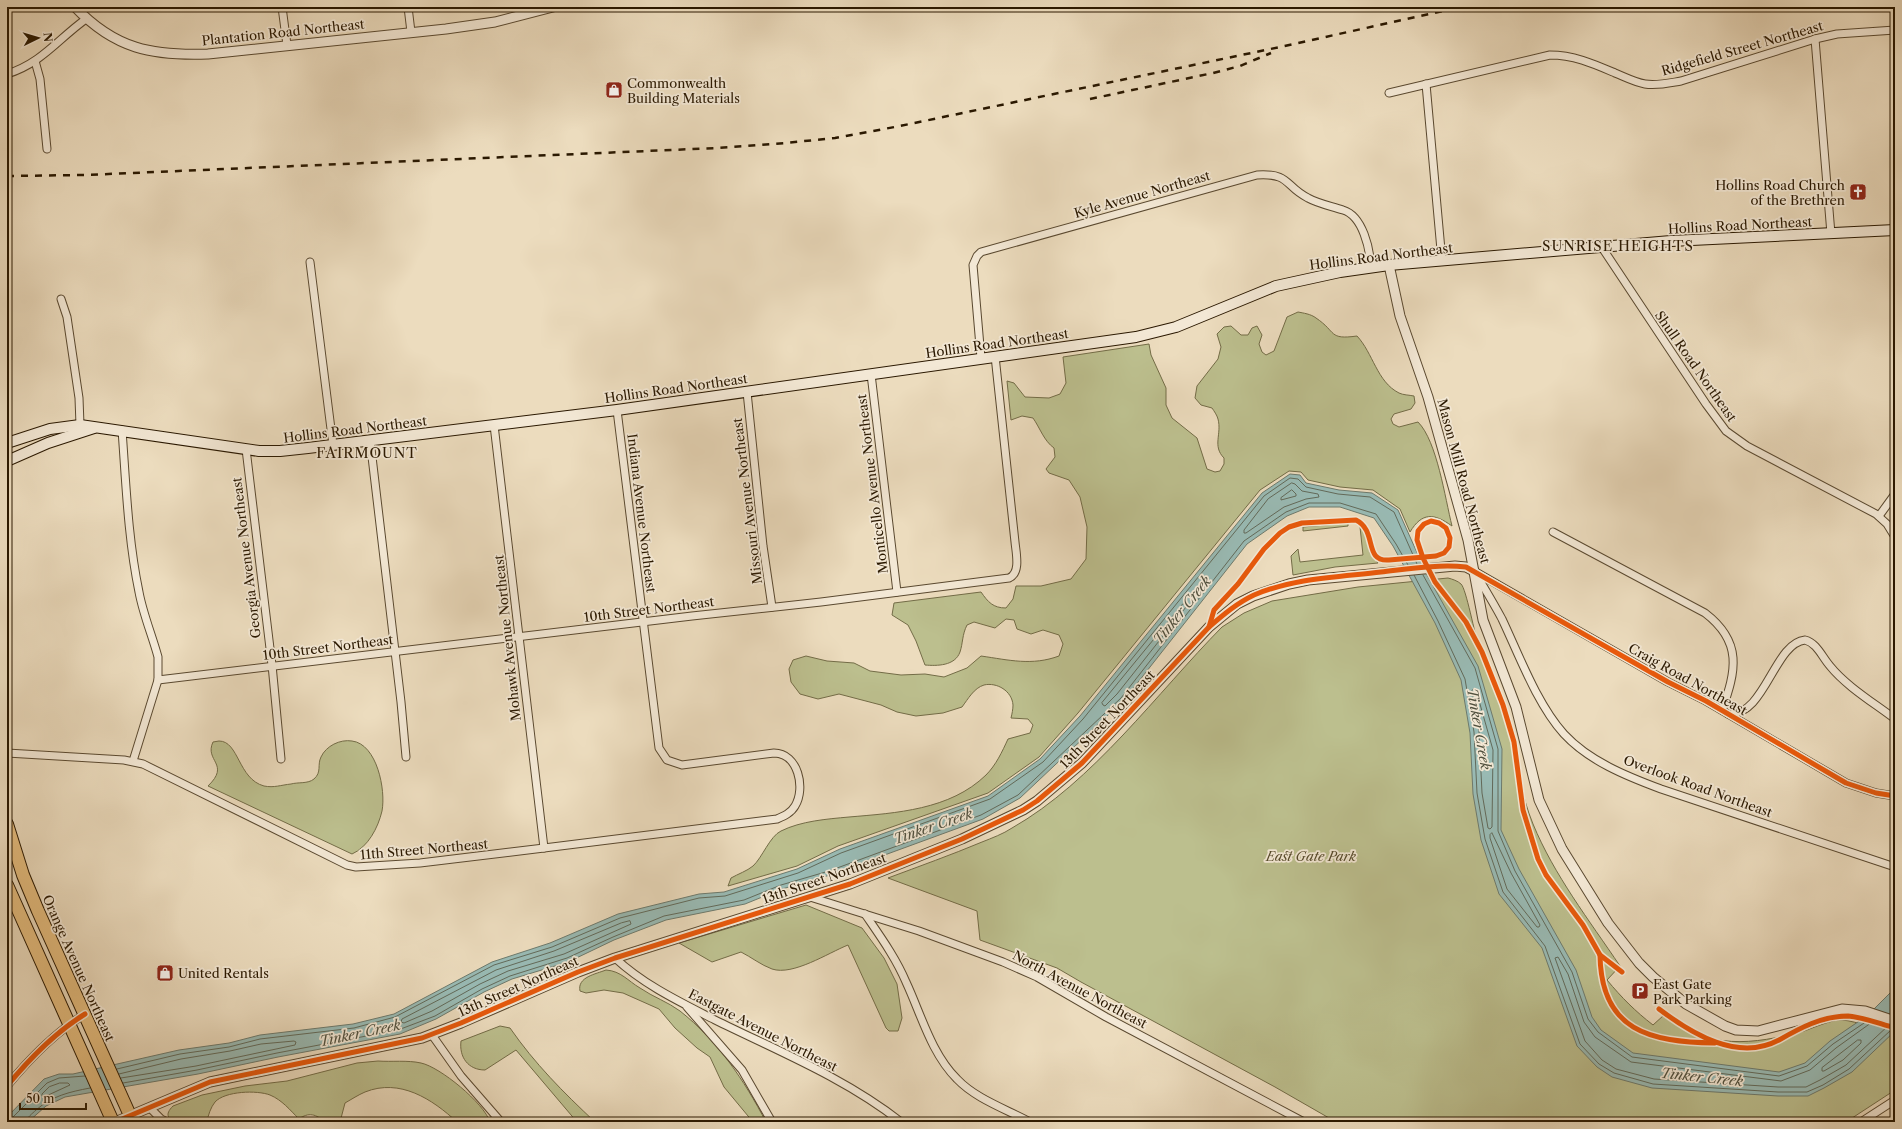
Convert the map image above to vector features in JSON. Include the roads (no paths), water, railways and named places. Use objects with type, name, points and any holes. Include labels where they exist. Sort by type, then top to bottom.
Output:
[{"type":"highway","name":"Orange Avenue Northeast","points":[[7,824],[23,875],[38,911],[132,1119]]},
{"type":"highway","points":[[7,885],[114,1122]]},
{"type":"main road","name":"Hollins Road Northeast","points":[[7,443],[50,429],[80,425],[122,430],[246,450],[280,451],[617,410],[1136,336],[1159,332],[1276,286],[1304,278],[1389,265],[1671,241],[1895,230]]},
{"type":"main road","name":"Hollins Road Northeast","points":[[7,461],[48,443],[96,428]]},
{"type":"street","name":"Plantation Road Northeast","points":[[75,7],[86,19],[99,29],[126,44],[161,54],[208,54],[495,22],[553,7]]},
{"type":"street","points":[[282,7],[287,45]]},
{"type":"street","points":[[408,7],[411,32]]},
{"type":"street","points":[[7,74],[35,61],[54,47],[86,19]]},
{"type":"street","name":"Ridgefield Street Northeast","points":[[1389,93],[1540,56],[1561,55],[1587,61],[1643,84],[1662,84],[1682,81],[1749,58],[1815,39],[1837,34],[1895,30]]},
{"type":"street","points":[[1815,39],[1830,234]]},
{"type":"street","points":[[35,61],[40,79],[47,149]]},
{"type":"street","points":[[1426,84],[1442,261]]},
{"type":"street","name":"Kyle Avenue Northeast","points":[[982,358],[973,265],[977,256],[981,252],[1258,175],[1276,175],[1308,198],[1344,210],[1350,214],[1362,230],[1367,241],[1371,268]]},
{"type":"street","name":"Shull Road Northeast","points":[[1601,246],[1706,404],[1726,431],[1747,446],[1879,516],[1887,524],[1895,537]]},
{"type":"street","points":[[310,262],[333,445]]},
{"type":"street","name":"Mason Mill Road Northeast","points":[[1389,265],[1400,316],[1442,444],[1468,540],[1483,620],[1516,707],[1533,780],[1544,815],[1582,884],[1608,923],[1639,963],[1652,977],[1686,1004],[1714,1021],[1736,1030],[1758,1031],[1769,1029],[1842,1009],[1865,1011],[1895,1021]]},
{"type":"street","points":[[61,299],[67,317],[79,398],[80,425]]},
{"type":"street","name":"10th Street Northeast","points":[[158,680],[272,665],[520,637],[1009,578],[1016,573],[1015,542],[995,356]]},
{"type":"street","name":"Monticello Avenue Northeast","points":[[871,374],[897,592]]},
{"type":"street","name":"Missouri Avenue Northeast","points":[[747,392],[763,546],[772,607]]},
{"type":"street","name":"Indiana Avenue Northeast","points":[[617,410],[644,622],[656,738],[659,748],[667,760],[682,766],[774,754],[785,755],[794,764],[799,781],[798,799],[791,811]]},
{"type":"street","name":"Mohawk Avenue Northeast","points":[[494,425],[544,848]]},
{"type":"street","points":[[122,430],[126,489],[136,573],[142,605],[158,657],[158,680],[133,761]]},
{"type":"street","points":[[370,440],[402,702],[406,757]]},
{"type":"street","name":"Georgia Avenue Northeast","points":[[246,450],[272,665],[281,759]]},
{"type":"street","points":[[1879,516],[1895,494]]},
{"type":"street","points":[[1553,532],[1714,620],[1728,639],[1734,656],[1733,675],[1725,712],[1741,712],[1753,702],[1787,651],[1795,644],[1805,640],[1814,644],[1831,667],[1845,680],[1895,719]]},
{"type":"street","name":"13th Street Northeast","points":[[114,1122],[132,1119],[150,1108],[184,1092],[224,1078],[394,1045],[432,1035],[546,985],[615,958],[850,884],[962,839],[1006,819],[1037,801],[1082,763],[1210,627],[1237,604],[1253,596],[1289,584],[1391,571],[1461,566],[1474,571]]},
{"type":"street","name":"Craig Road Northeast","points":[[1474,571],[1668,682],[1725,712],[1846,783],[1876,793],[1895,796]]},
{"type":"street","name":"Overlook Road Northeast","points":[[1474,571],[1501,618],[1521,661],[1555,722],[1575,744],[1598,760],[1638,781],[1895,867]]},
{"type":"street","name":"11th Street Northeast","points":[[7,753],[133,761],[356,868],[544,848],[777,819],[791,811]]},
{"type":"street","name":"North Avenue Northeast","points":[[810,897],[919,931],[1003,962],[1036,977],[1106,1017],[1304,1122]]},
{"type":"street","points":[[865,914],[906,980],[925,1027],[947,1067],[956,1079],[972,1092],[1030,1122]]},
{"type":"street","name":"Eastgate Avenue Northeast","points":[[615,958],[642,981],[684,1004],[846,1085],[872,1101],[901,1122]]},
{"type":"street","points":[[684,1004],[742,1070],[752,1084],[772,1122]]},
{"type":"street","points":[[7,1086],[37,1052],[69,1024],[85,1014]]},
{"type":"street","points":[[432,1035],[461,1076],[496,1119],[501,1122]]},
{"type":"street","points":[[1862,1122],[1895,1100]]},
{"type":"street","points":[[150,1108],[161,1120],[167,1122]]},
{"type":"water","name":"Tinker Creek","points":[[1290,474],[1300,475],[1306,483],[1339,490],[1372,493],[1398,510],[1427,575],[1478,666],[1502,749],[1501,830],[1519,869],[1576,970],[1592,1017],[1601,1030],[1633,1053],[1779,1072],[1805,1063],[1830,1041],[1868,1015],[1895,988],[1895,1031],[1852,1072],[1808,1096],[1778,1096],[1652,1088],[1612,1077],[1597,1067],[1577,1046],[1542,948],[1499,894],[1481,840],[1473,794],[1470,733],[1461,680],[1435,623],[1393,546],[1374,518],[1340,507],[1309,507],[1287,516],[1247,544],[1124,700],[1020,798],[983,819],[830,875],[782,889],[745,904],[666,920],[614,940],[568,962],[512,979],[484,992],[436,1019],[400,1034],[198,1074],[65,1097],[46,1106],[28,1122],[7,1122],[7,1117],[44,1079],[59,1074],[73,1074],[179,1050],[229,1043],[260,1035],[353,1024],[394,1014],[492,962],[550,943],[618,914],[699,894],[724,892],[797,869],[840,849],[988,796],[1040,759],[1080,716],[1262,493]]},
{"type":"railway","points":[[7,176],[85,175],[717,148],[835,138],[900,126],[1280,47],[1461,7]]},
{"type":"railway","points":[[1090,99],[1213,73],[1240,66],[1271,53]]},
{"type":"place","name":"Commonwealth Building Materials","points":[[614,90]]},
{"type":"place","name":"Hollins Road Church of the Brethren","points":[[1858,192]]},
{"type":"place","name":"United Rentals","points":[[165,973]]},
{"type":"place","name":"East Gate Park Parking","points":[[1640,991]]},
{"type":"district","name":"SUNRISE HEIGHTS","points":[[1618,246]]},
{"type":"district","name":"FAIRMOUNT","points":[[367,453]]},
{"type":"park label","name":"East Gate Park","points":[[1311,856]]}]
